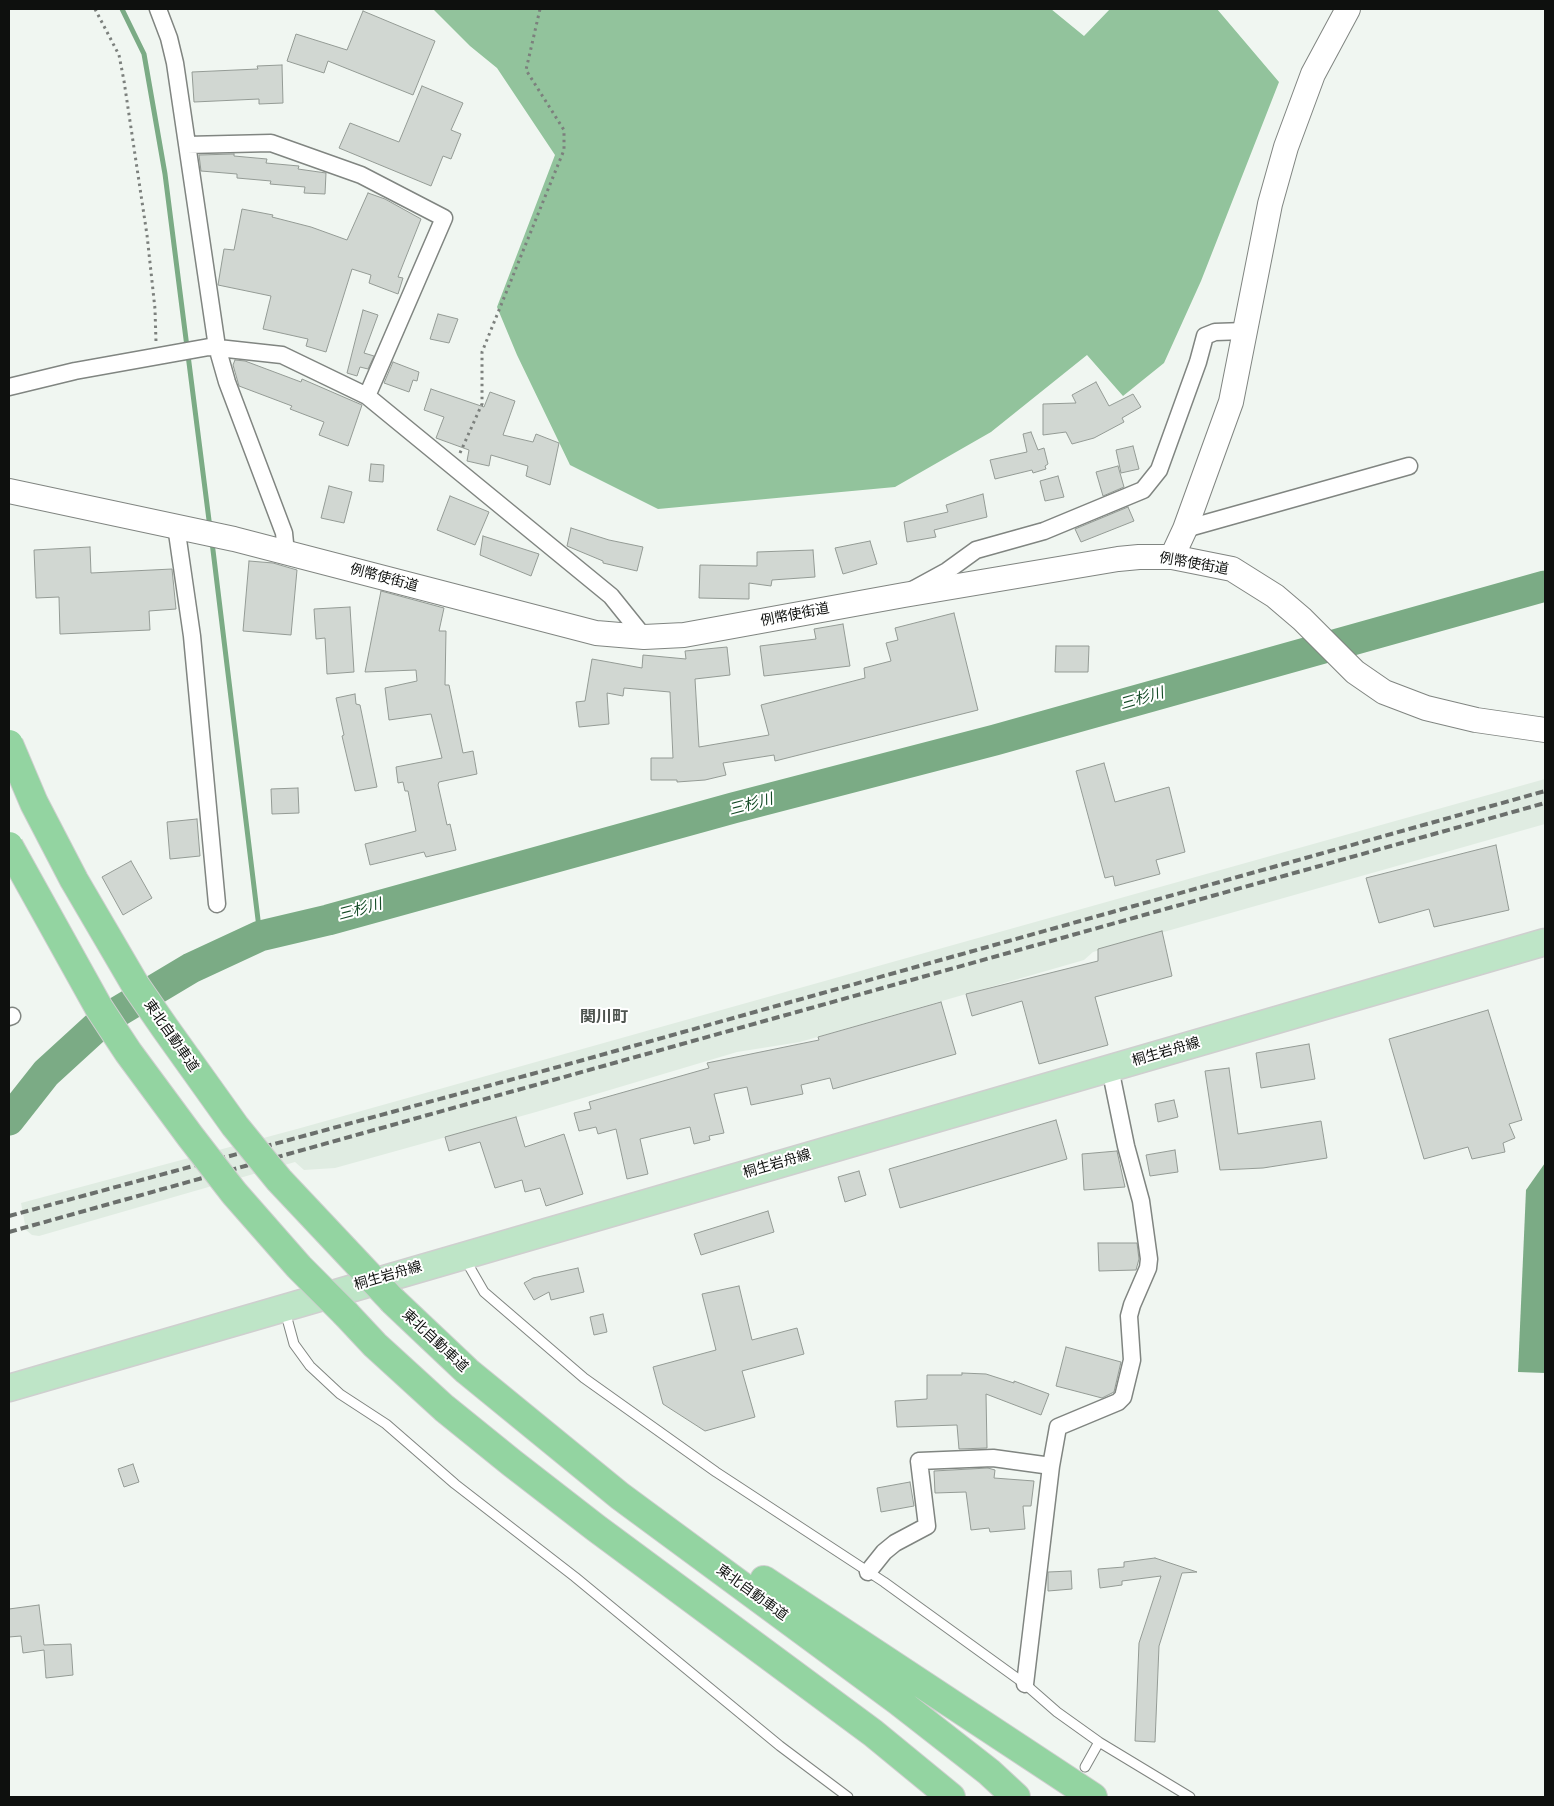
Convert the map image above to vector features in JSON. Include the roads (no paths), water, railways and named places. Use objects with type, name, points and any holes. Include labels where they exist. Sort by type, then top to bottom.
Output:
[{"type":"highway","name":"東北自動車道","points":[[9,744],[34,802],[74,880],[136,986],[236,1126],[279,1180],[393,1301],[467,1371],[620,1496],[905,1707],[989,1772],[1016,1797]]},
{"type":"highway","points":[[9,846],[99,1008],[128,1052],[234,1193],[299,1267],[375,1344],[444,1408],[512,1463],[596,1528],[873,1733],[951,1797]]},
{"type":"highway","points":[[620,1496],[753,1572],[1085,1788]]},
{"type":"highway","points":[[873,1733],[908,1786],[921,1797]]},
{"type":"main road","name":"桐生岩舟線","points":[[9,1388],[283,1306],[1545,942]]},
{"type":"street","points":[[158,9],[169,38],[187,145],[213,347],[284,533],[286,553]]},
{"type":"street","points":[[1172,557],[1185,529],[1231,402],[1270,204],[1286,147],[1313,74],[1348,9]]},
{"type":"street","points":[[187,145],[271,143],[361,175],[444,218],[367,396]]},
{"type":"street","points":[[904,595],[947,571],[976,550],[1044,531],[1142,490],[1159,470],[1198,362],[1205,336],[1215,332],[1245,331]]},
{"type":"street","points":[[9,387],[162,354],[213,347],[282,355],[367,396],[611,596],[644,637]]},
{"type":"street","points":[[1185,529],[1409,466]]},
{"type":"street","name":"例幣使街道","points":[[9,491],[181,527],[596,634],[644,637],[684,636],[904,595],[1139,556],[1172,557],[1232,569],[1275,596],[1302,619],[1355,672],[1384,692],[1426,708],[1476,720],[1545,730]]},
{"type":"street","points":[[181,527],[217,904]]},
{"type":"street","points":[[1025,1684],[1051,1466],[1058,1427],[1118,1402],[1123,1397],[1132,1360],[1129,1316],[1148,1268],[1149,1259],[1141,1201],[1126,1146],[1110,1068]]},
{"type":"street","points":[[868,1572],[884,1552],[895,1543],[927,1526],[919,1461],[993,1458],[1051,1466]]},
{"type":"lane","points":[[463,1254],[484,1292],[584,1378],[716,1472],[868,1572],[1025,1684],[1057,1712],[1099,1742],[1190,1797]]},
{"type":"lane","points":[[283,1306],[294,1344],[310,1366],[340,1394],[386,1424],[455,1484],[575,1577],[780,1746],[848,1797]]},
{"type":"lane","points":[[1085,1788],[1099,1742]]},
{"type":"waterway","points":[[122,9],[144,54],[165,174],[210,528]]},
{"type":"waterway","points":[[212,542],[260,936]]},
{"type":"waterway","name":"三杉川","points":[[9,1120],[46,1073],[104,1020],[191,968],[260,936],[328,920],[733,808],[995,740],[1545,586]]},
{"type":"railway","points":[[9,1216],[576,1062],[1545,791]]},
{"type":"railway","points":[[9,1232],[1545,803]]},
{"type":"district","name":"関川町","points":[[604,1018]]}]
